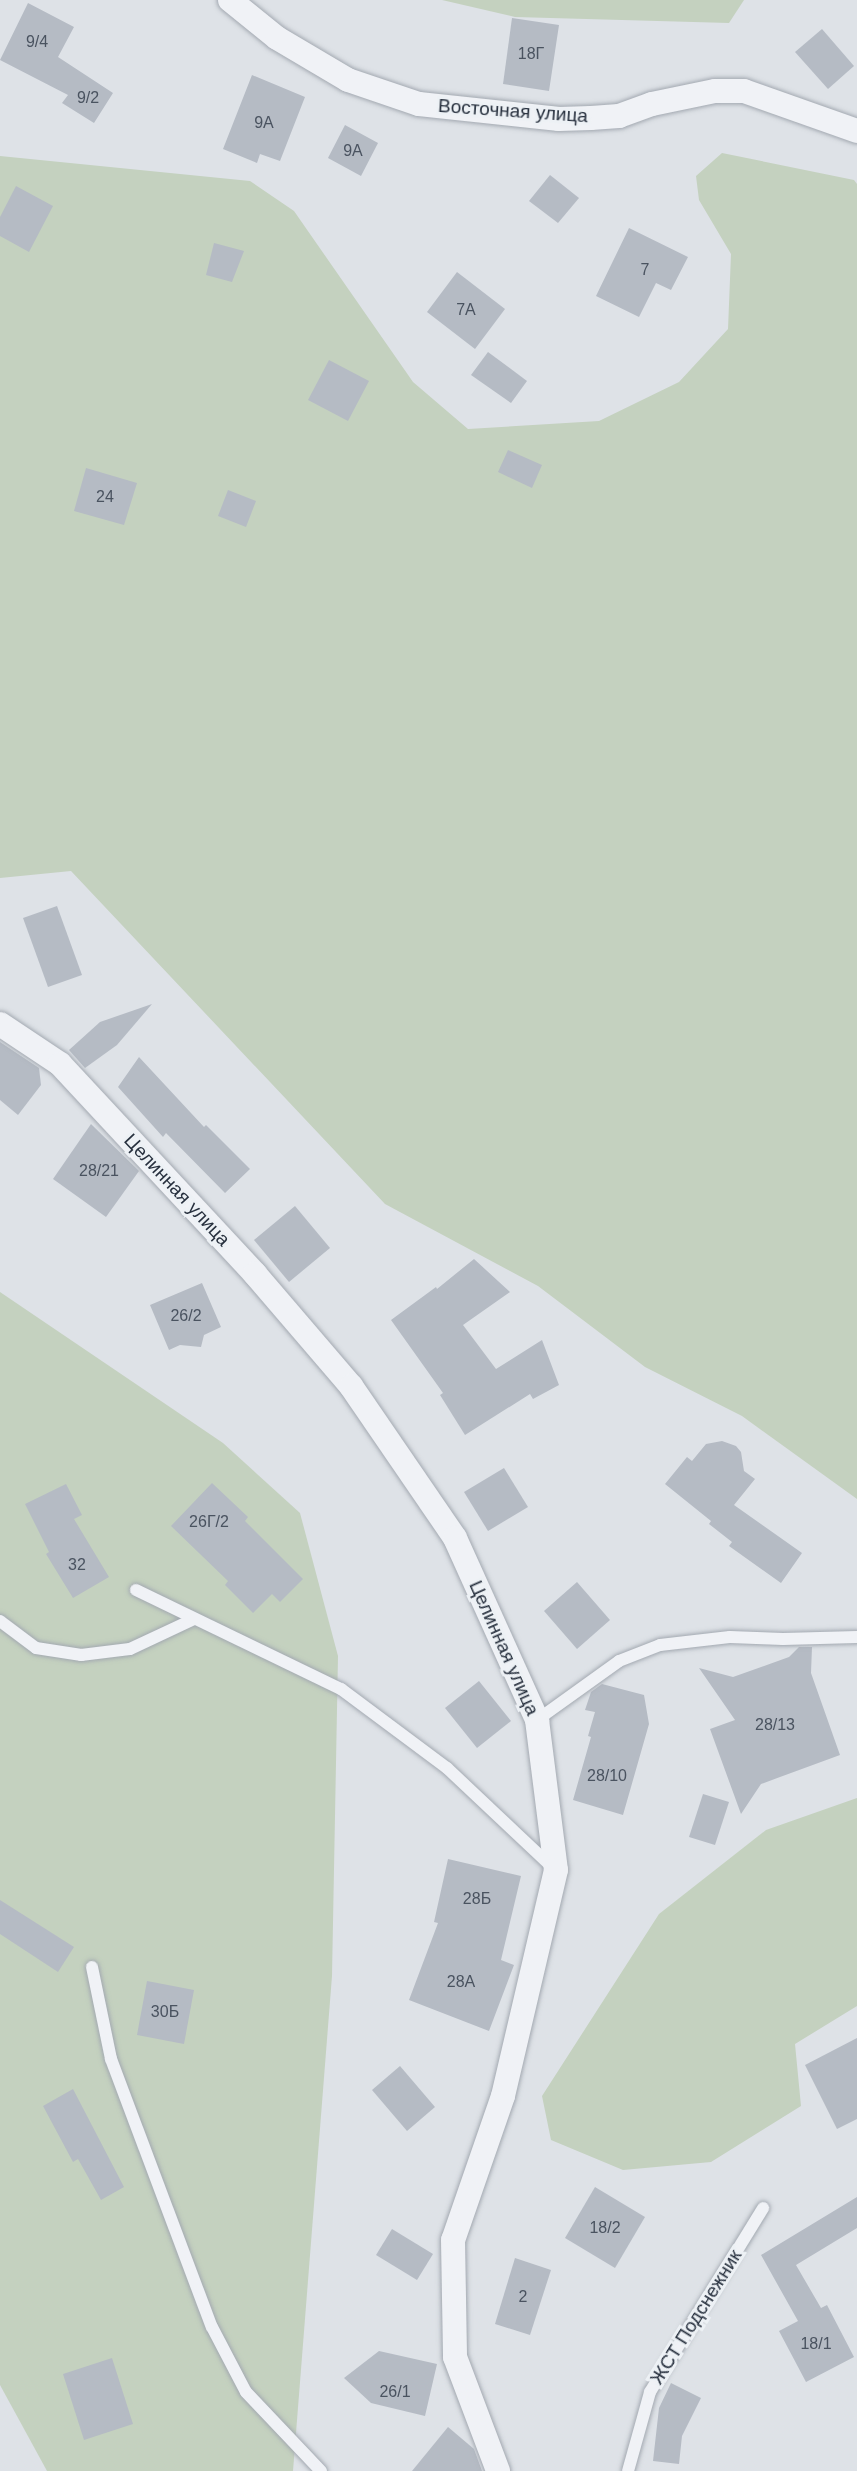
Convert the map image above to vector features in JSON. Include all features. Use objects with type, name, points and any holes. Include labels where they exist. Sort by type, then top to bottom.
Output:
[{"type":"street","name":"Восточная улица","points":[[230,0],[277,38],[348,80],[419,104],[559,119],[591,118],[619,116],[652,104],[715,91],[744,91],[857,131]]},
{"type":"street","name":"Целинная улица","points":[[0,1024],[60,1064],[255,1274],[351,1386],[455,1538],[537,1720],[556,1870],[503,2096],[453,2240],[455,2357],[498,2471]]},
{"type":"lane","points":[[136,1590],[341,1689],[447,1768],[556,1870]]},
{"type":"lane","points":[[0,1621],[36,1648],[81,1655],[130,1649],[194,1619]]},
{"type":"lane","points":[[537,1720],[619,1661],[660,1645],[730,1637],[857,1637]]},
{"type":"lane","points":[[92,1967],[111,2059],[212,2327],[246,2392],[321,2471]]},
{"type":"lane","name":"ЖСТ Подснежник","points":[[628,2471],[650,2392],[763,2208]]},
{"type":"green space","points":[[442,0],[744,0],[729,23],[515,17]]},
{"type":"green space","points":[[722,153],[854,180],[857,184],[857,1499],[742,1416],[645,1367],[538,1286],[385,1204],[71,871],[0,878],[0,156],[250,181],[294,211],[413,382],[468,429],[599,421],[679,382],[728,329],[731,254],[699,200],[696,176]]},
{"type":"green space","points":[[0,1292],[223,1443],[300,1513],[338,1656],[332,1976],[293,2471],[47,2471],[0,2385]]},
{"type":"green space","points":[[857,1798],[857,2006],[795,2044],[801,2106],[711,2162],[623,2170],[551,2140],[542,2096],[659,1914],[766,1830]]},
{"type":"building","points":[[28,3],[74,27],[58,57],[113,93],[94,123],[62,103],[68,95],[0,60]]},
{"type":"building","points":[[512,18],[559,25],[549,91],[503,84]]},
{"type":"building","points":[[822,29],[854,66],[828,89],[795,52]]},
{"type":"building","points":[[252,75],[305,97],[280,161],[260,154],[257,163],[223,149]]},
{"type":"building","points":[[345,125],[378,143],[361,176],[328,158]]},
{"type":"building","points":[[550,175],[579,198],[558,223],[529,201]]},
{"type":"building","points":[[16,186],[53,206],[29,252],[0,236],[0,217]]},
{"type":"building","points":[[629,228],[688,257],[671,290],[656,283],[639,317],[596,296]]},
{"type":"building","points":[[214,243],[244,251],[232,282],[206,275]]},
{"type":"building","points":[[457,272],[505,309],[475,349],[427,312]]},
{"type":"building","points":[[488,352],[527,381],[511,403],[471,375]]},
{"type":"building","points":[[329,360],[369,381],[348,421],[308,400]]},
{"type":"building","points":[[508,450],[542,465],[532,488],[498,472]]},
{"type":"building","points":[[86,468],[137,483],[124,525],[74,511]]},
{"type":"building","points":[[228,490],[256,501],[246,527],[218,516]]},
{"type":"building","points":[[57,906],[82,975],[48,987],[23,918]]},
{"type":"building","points":[[152,1004],[117,1045],[85,1068],[69,1050],[100,1022]]},
{"type":"building","points":[[0,1042],[39,1068],[41,1085],[18,1115],[0,1100]]},
{"type":"building","points":[[139,1057],[204,1127],[206,1125],[250,1169],[225,1193],[166,1133],[163,1137],[118,1087]]},
{"type":"building","points":[[91,1124],[139,1171],[106,1217],[53,1179]]},
{"type":"building","points":[[295,1206],[330,1248],[289,1282],[254,1240]]},
{"type":"building","points":[[474,1259],[510,1292],[463,1325],[496,1369],[542,1340],[559,1385],[533,1399],[530,1394],[465,1435],[440,1395],[443,1393],[391,1320],[436,1287],[437,1289]]},
{"type":"building","points":[[202,1283],[221,1327],[204,1335],[201,1347],[180,1345],[169,1350],[150,1305]]},
{"type":"building","points":[[722,1441],[736,1446],[741,1452],[744,1471],[755,1479],[734,1505],[802,1553],[781,1583],[729,1546],[732,1542],[709,1524],[711,1521],[665,1484],[687,1457],[692,1461],[706,1444]]},
{"type":"building","points":[[504,1468],[528,1507],[488,1531],[464,1492]]},
{"type":"building","points":[[212,1483],[248,1517],[245,1521],[303,1579],[280,1602],[272,1594],[253,1613],[225,1585],[228,1581],[171,1526]]},
{"type":"building","points":[[66,1484],[82,1515],[74,1519],[109,1577],[73,1598],[46,1554],[49,1552],[25,1504]]},
{"type":"building","points":[[577,1582],[610,1620],[577,1649],[544,1611]]},
{"type":"building","points":[[799,1647],[812,1647],[811,1673],[840,1755],[761,1784],[741,1814],[710,1729],[735,1720],[699,1668],[733,1677],[789,1657]]},
{"type":"building","points":[[479,1681],[511,1721],[477,1748],[445,1708]]},
{"type":"building","points":[[602,1684],[644,1695],[649,1724],[623,1815],[573,1800],[591,1737],[588,1736],[595,1712],[585,1710],[591,1692]]},
{"type":"building","points":[[703,1794],[729,1802],[715,1845],[689,1837]]},
{"type":"building","points":[[448,1859],[521,1876],[501,1960],[514,1965],[489,2031],[409,2000],[438,1923],[434,1922]]},
{"type":"building","points":[[0,1900],[74,1947],[58,1972],[0,1934]]},
{"type":"building","points":[[147,1981],[194,1990],[184,2044],[137,2035]]},
{"type":"building","points":[[857,2038],[857,2119],[837,2129],[805,2065]]},
{"type":"building","points":[[400,2066],[435,2107],[407,2131],[372,2090]]},
{"type":"building","points":[[73,2089],[124,2187],[101,2200],[78,2159],[73,2162],[43,2106]]},
{"type":"building","points":[[595,2187],[645,2217],[615,2268],[565,2238]]},
{"type":"building","points":[[857,2197],[857,2228],[796,2265],[821,2308],[827,2305],[854,2357],[806,2382],[779,2331],[798,2321],[761,2255]]},
{"type":"building","points":[[392,2229],[433,2254],[417,2280],[376,2255]]},
{"type":"building","points":[[515,2258],[551,2270],[530,2335],[495,2324]]},
{"type":"building","points":[[379,2351],[437,2364],[425,2416],[371,2403],[344,2378]]},
{"type":"building","points":[[112,2358],[133,2424],[84,2440],[63,2374]]},
{"type":"building","points":[[671,2383],[701,2398],[682,2436],[679,2464],[653,2461],[659,2408]]},
{"type":"building","points":[[448,2427],[474,2449],[482,2471],[412,2471]]}]
